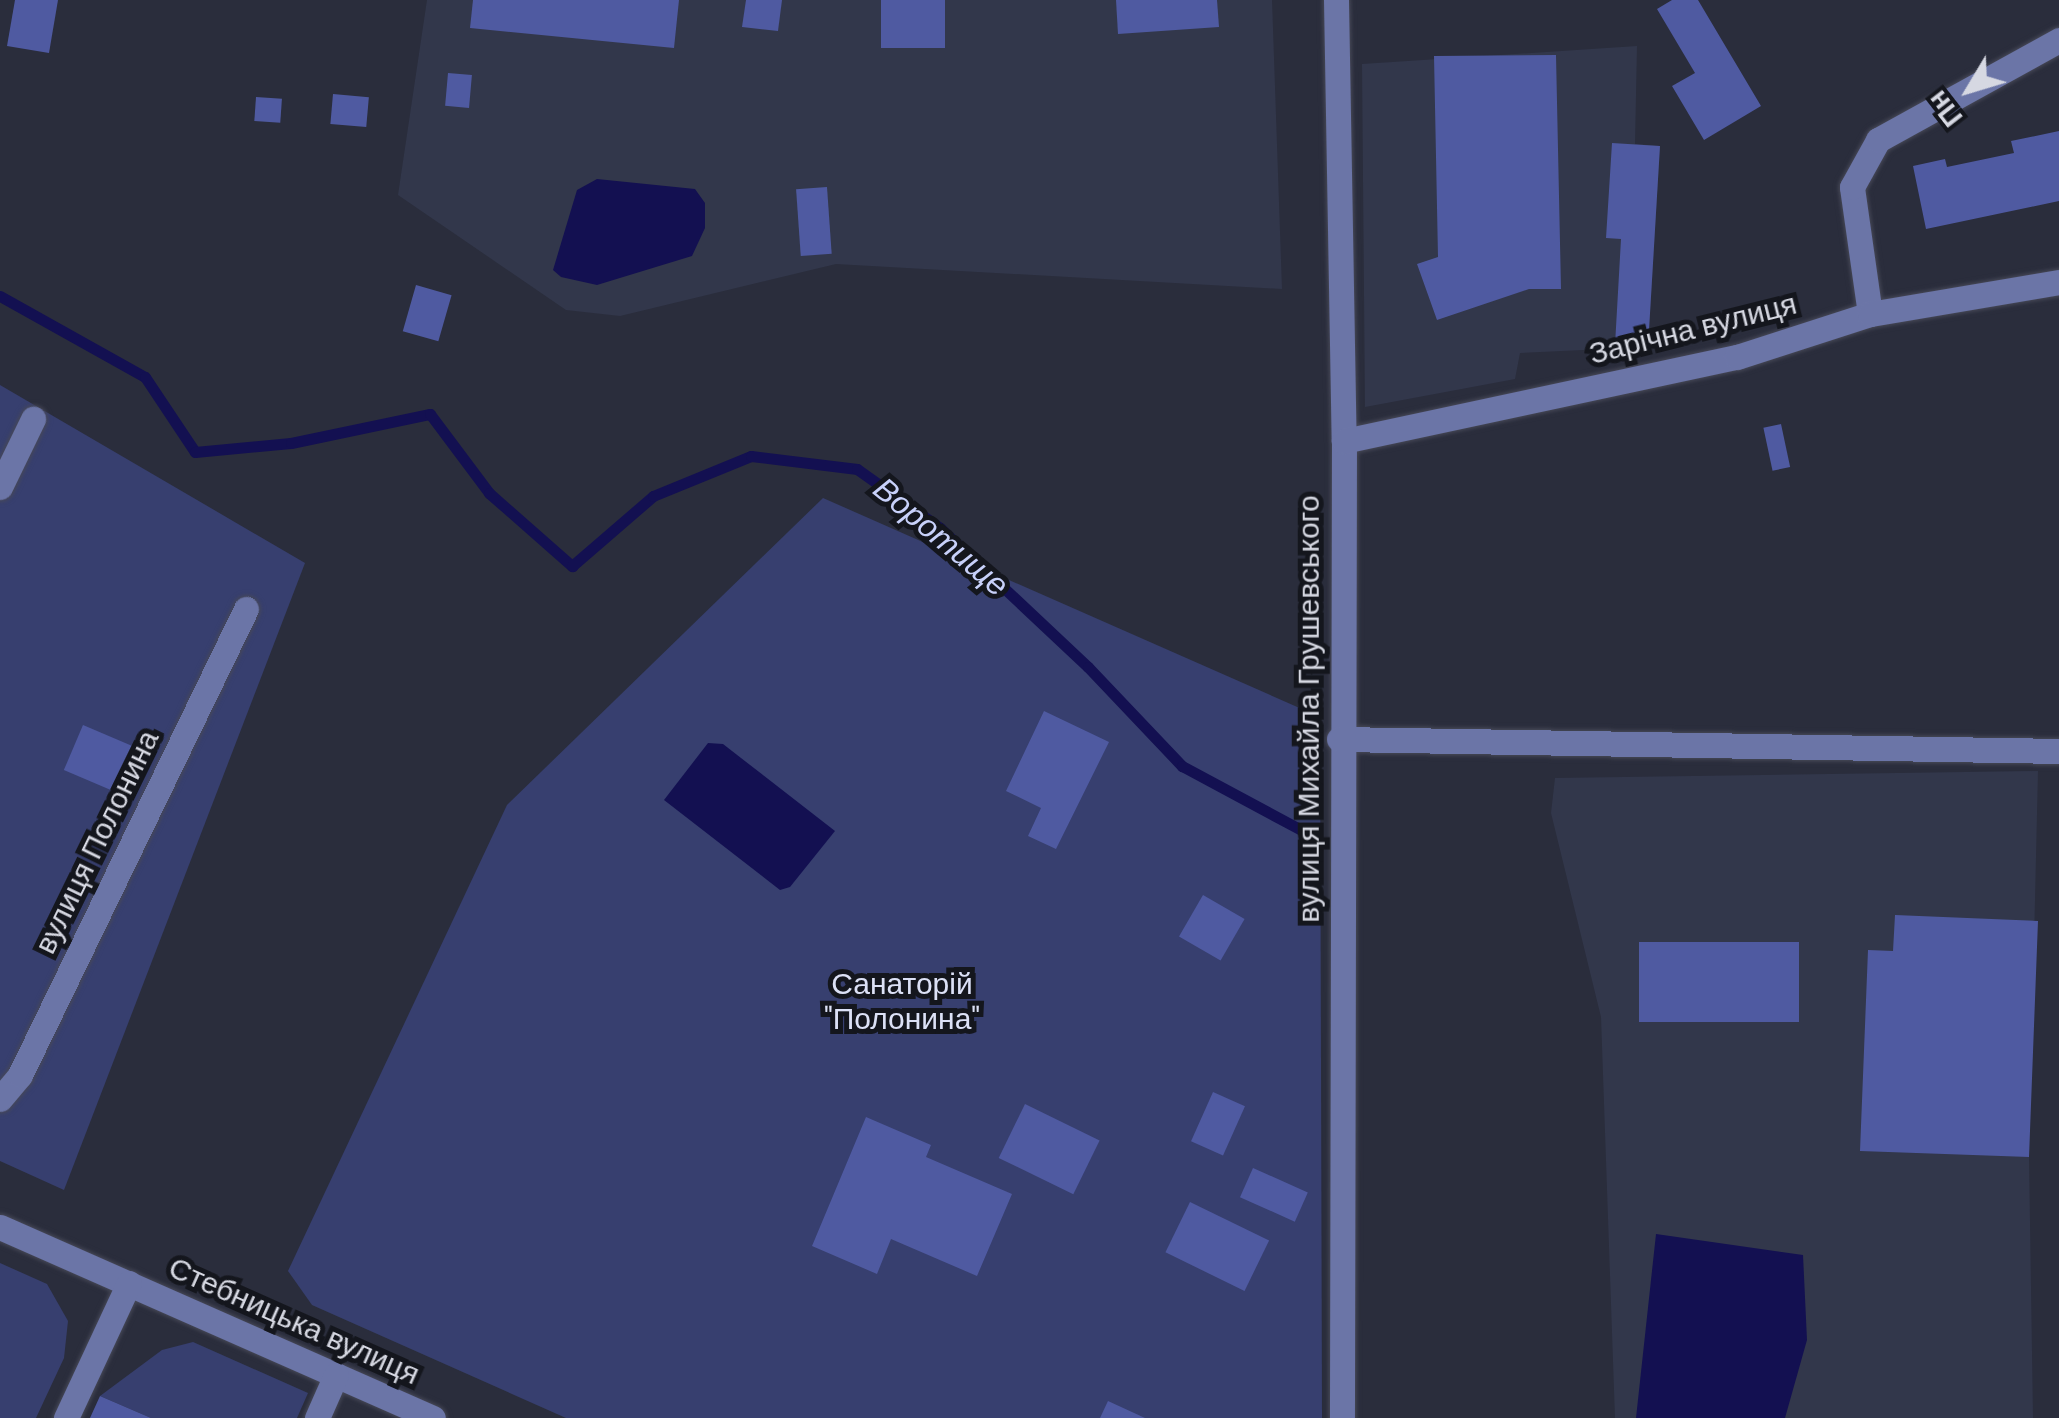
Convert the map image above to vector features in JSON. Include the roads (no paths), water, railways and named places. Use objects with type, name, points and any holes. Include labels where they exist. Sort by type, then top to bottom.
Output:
[{"type":"street","name":"вулиця Михайла Грушевського","points":[[1336,0],[1344,441],[1339,739],[1342,1418]]},
{"type":"street","points":[[1870,314],[1852,188],[1878,140],[2059,40]]},
{"type":"street","name":"Зарічна вулиця","points":[[1344,441],[1737,357],[1870,314],[2059,282]]},
{"type":"street","points":[[0,487],[32,418]]},
{"type":"street","name":"вулиця Полонина","points":[[0,1099],[10,1070],[246,610]]},
{"type":"street","points":[[1339,739],[2059,751]]},
{"type":"street","name":"Стебницька вулиця","points":[[0,1227],[434,1418]]},
{"type":"street","points":[[66,1418],[129,1283]]},
{"type":"street","points":[[317,1418],[336,1374]]},
{"type":"waterway","name":"Воротище","points":[[0,296],[145,377],[195,452],[291,443],[430,414],[489,493],[572,566],[653,496],[751,456],[857,469],[940,528],[1088,667],[1182,766],[1303,831]]},
{"type":"park label","name":"Санаторій \"Полонина\"","points":[[902,1001]]}]
